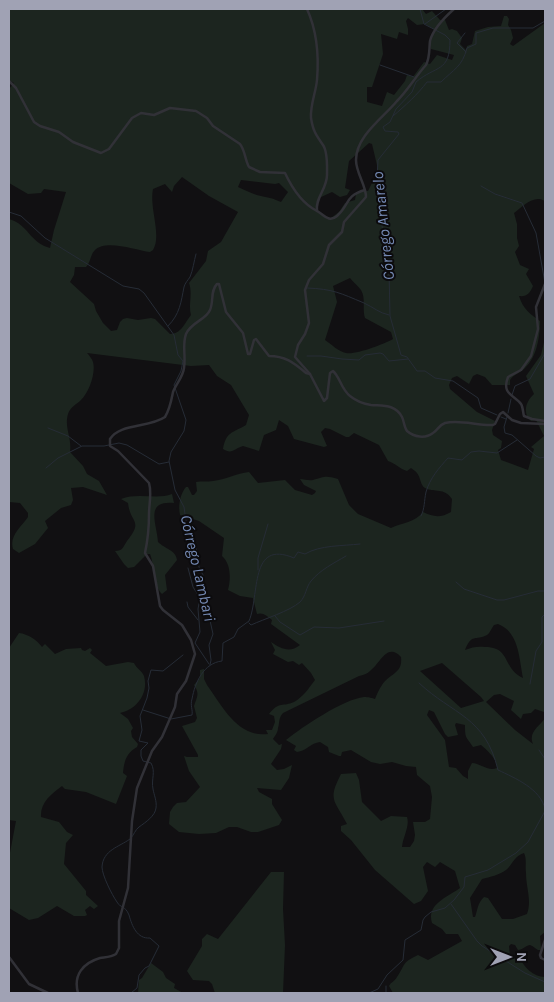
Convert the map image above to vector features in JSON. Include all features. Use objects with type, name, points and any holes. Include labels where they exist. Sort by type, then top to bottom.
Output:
[{"type":"street","points":[[307,9],[316,36],[317,80],[311,116],[314,132],[324,146],[327,166],[326,185],[318,201],[317,212]]},
{"type":"street","points":[[454,9],[432,35],[429,59],[426,65],[364,138],[356,158],[356,164],[366,195],[365,200],[344,222],[342,232],[330,244],[323,264],[306,286],[309,323],[298,345],[295,357],[310,374],[324,401],[328,398],[330,373],[334,371],[343,389],[350,396],[369,405],[381,405],[394,409],[402,417],[406,431],[417,436],[431,435],[440,425],[450,422],[493,425],[503,412],[512,420],[521,423],[545,422]]},
{"type":"street","points":[[9,81],[16,88],[34,122],[46,129],[59,132],[78,145],[101,153],[109,149],[132,118],[141,113],[154,115],[170,108],[196,111],[208,118],[213,126],[240,144],[249,167],[260,172],[281,172],[285,174],[305,204],[325,218],[329,219],[337,216],[350,196],[364,190]]},
{"type":"street","points":[[78,993],[75,981],[78,974],[98,959],[116,954],[119,921],[128,888],[132,821],[137,788],[152,751],[162,737],[175,707],[177,694],[186,681],[195,654],[191,640],[182,625],[160,606],[153,566],[145,554],[150,528],[149,483],[118,451],[110,446],[110,439],[122,429],[138,427],[159,421],[165,417],[172,403],[174,391],[183,374],[186,334],[192,326],[208,313],[212,304],[213,290],[217,284],[220,284],[226,312],[243,333],[248,354],[250,354],[256,339],[269,356],[285,358],[310,374]]},
{"type":"street","points":[[545,284],[536,306],[538,329],[532,356],[522,368],[508,377],[506,382],[508,393],[521,405],[524,416],[545,422]]},
{"type":"street","points":[[545,940],[540,955],[545,960]]},
{"type":"street","points":[[9,957],[29,984],[48,993]]},
{"type":"shaded area","points":[[9,9],[422,9],[426,14],[432,11],[440,20],[445,20],[449,30],[457,31],[462,38],[460,44],[466,50],[467,46],[472,44],[475,31],[501,26],[504,16],[507,16],[509,19],[508,25],[513,38],[510,44],[513,46],[545,23],[545,201],[541,199],[533,200],[514,213],[519,246],[515,252],[520,265],[529,269],[526,274],[533,286],[528,294],[519,296],[527,311],[540,321],[537,346],[529,363],[510,380],[510,385],[492,385],[485,377],[477,374],[473,376],[469,384],[457,376],[452,378],[449,385],[450,389],[477,412],[495,421],[492,430],[493,435],[502,441],[501,448],[498,450],[501,460],[528,470],[534,449],[531,447],[544,436],[536,420],[531,421],[528,418],[526,407],[534,394],[526,376],[541,355],[545,338],[545,718],[545,932],[540,936],[541,950],[530,945],[518,950],[515,945],[511,944],[509,946],[510,956],[519,957],[529,971],[545,977],[545,993],[393,993],[389,986],[396,979],[404,964],[409,960],[418,955],[428,960],[462,941],[458,934],[446,934],[432,923],[431,916],[432,911],[439,902],[460,888],[455,871],[440,862],[435,867],[427,862],[423,867],[428,891],[421,901],[414,904],[375,870],[351,840],[341,831],[341,826],[347,824],[334,800],[334,790],[341,774],[356,773],[359,780],[362,802],[381,821],[391,816],[407,817],[408,824],[402,847],[410,847],[415,835],[413,822],[425,822],[430,819],[432,797],[430,786],[417,775],[416,767],[392,762],[380,764],[371,762],[351,750],[342,752],[341,756],[339,756],[329,752],[328,747],[320,742],[297,752],[294,750],[296,746],[286,740],[312,721],[335,708],[364,697],[375,699],[385,681],[400,667],[401,657],[396,653],[388,653],[368,673],[281,715],[278,731],[273,739],[279,745],[282,744],[281,749],[271,764],[277,770],[292,765],[289,778],[281,790],[257,788],[259,792],[272,799],[272,804],[282,820],[279,825],[258,832],[229,827],[216,833],[199,834],[179,832],[169,824],[170,812],[173,807],[177,803],[186,802],[200,787],[189,771],[184,756],[198,757],[198,755],[182,726],[195,722],[197,718],[194,706],[197,693],[194,685],[200,678],[200,670],[204,669],[204,679],[207,685],[232,719],[239,726],[257,734],[268,734],[266,730],[272,730],[275,722],[274,716],[269,714],[272,710],[297,700],[315,680],[302,663],[299,665],[293,661],[288,662],[273,654],[275,650],[271,642],[278,647],[286,649],[293,649],[300,645],[271,624],[272,620],[267,616],[257,614],[253,598],[240,596],[228,590],[230,572],[222,556],[224,538],[199,521],[180,515],[180,500],[186,487],[194,495],[197,491],[196,482],[218,480],[249,472],[258,483],[285,480],[295,490],[312,495],[316,491],[304,485],[300,479],[311,480],[330,477],[338,479],[349,505],[358,514],[391,528],[412,520],[423,512],[437,516],[447,514],[451,512],[452,499],[446,493],[425,488],[415,471],[411,468],[407,471],[404,470],[388,461],[379,445],[354,433],[346,437],[325,428],[321,432],[327,446],[324,447],[294,439],[288,426],[279,420],[276,430],[264,435],[259,451],[243,446],[226,451],[223,449],[226,439],[233,432],[246,425],[249,415],[231,385],[217,376],[209,365],[191,366],[87,353],[94,366],[93,377],[84,397],[68,414],[67,424],[70,452],[83,466],[87,474],[99,481],[107,495],[83,487],[71,488],[73,500],[71,505],[61,508],[45,521],[48,528],[35,544],[19,553],[13,549],[14,536],[28,517],[28,513],[20,503],[9,502],[9,219],[22,226],[39,243],[50,248],[66,192],[44,189],[41,193],[28,194],[9,183],[9,89],[14,83],[9,80]],"holes":[[[408,18],[417,25],[425,24],[435,30],[430,43],[431,49],[454,55],[452,60],[437,55],[430,64],[424,62],[413,77],[407,75],[405,81],[394,95],[387,92],[382,106],[367,102],[367,87],[372,87],[383,54],[381,34],[397,39],[399,32],[408,35],[406,21]],[[369,143],[372,144],[380,178],[372,183],[368,191],[361,191],[356,194],[355,200],[345,203],[339,212],[331,218],[322,215],[317,209],[319,198],[332,192],[340,197],[347,195],[350,190],[345,188],[349,161]],[[182,177],[209,196],[238,212],[221,242],[208,251],[206,261],[189,283],[191,315],[180,330],[170,334],[155,319],[138,320],[127,318],[120,322],[117,330],[111,331],[103,323],[94,304],[70,282],[74,275],[75,267],[86,267],[95,250],[106,245],[150,252],[153,250],[156,237],[153,189],[165,184],[172,192],[174,186]],[[241,180],[279,183],[288,192],[281,202],[255,195],[238,187]],[[350,278],[360,288],[362,293],[365,318],[391,332],[393,339],[370,349],[351,353],[341,351],[325,340],[337,302],[333,286]],[[498,624],[510,633],[517,646],[523,678],[516,674],[499,650],[480,647],[465,650],[472,639],[483,637],[490,632],[494,625]],[[442,663],[484,701],[461,708],[420,671]],[[500,694],[514,701],[511,710],[521,719],[523,714],[531,713],[535,709],[544,712],[545,718],[533,733],[533,744],[515,730],[486,702],[494,695]],[[429,710],[434,712],[448,737],[458,735],[456,723],[465,725],[466,737],[473,747],[481,745],[484,747],[494,758],[497,765],[497,768],[490,769],[472,763],[468,771],[468,779],[456,768],[449,767],[445,740],[427,715]],[[524,853],[529,899],[527,914],[513,919],[502,919],[488,898],[484,897],[479,904],[475,917],[473,917],[470,898],[482,879],[503,872],[516,858]]]},
{"type":"shaded area","points":[[172,494],[174,503],[159,505],[155,509],[154,515],[158,542],[175,554],[177,560],[165,575],[167,590],[162,594],[157,586],[150,554],[147,554],[134,567],[128,568],[115,551],[123,548],[135,529],[135,522],[128,503],[121,499],[134,496],[166,496]]},
{"type":"shaded area","points":[[19,633],[32,638],[42,647],[45,644],[55,654],[66,649],[81,648],[85,651],[90,648],[92,650],[90,653],[106,666],[128,662],[134,663],[144,676],[145,689],[140,700],[136,705],[120,713],[128,719],[133,728],[131,731],[132,737],[138,744],[128,755],[125,762],[123,773],[127,776],[116,804],[86,792],[65,789],[62,786],[47,799],[42,807],[41,817],[59,822],[67,832],[73,835],[66,843],[64,864],[86,891],[86,895],[98,906],[94,909],[90,906],[85,910],[87,915],[85,916],[74,916],[57,906],[38,918],[29,920],[9,908],[9,858],[16,821],[9,820],[9,648]]},
{"type":"shaded area","points":[[271,872],[284,872],[283,909],[285,945],[283,993],[215,993],[209,981],[193,980],[187,971],[202,946],[202,939],[207,934],[218,939]]},
{"type":"shaded area","points":[[151,963],[175,984],[174,988],[183,993],[138,993],[139,980]]},
{"type":"waterway","name":"Córrego Amarelo","points":[[420,9],[424,24],[445,35],[450,40],[449,51],[445,63],[416,82],[412,92],[396,109],[390,122],[383,127],[385,131],[398,132],[399,134],[378,160],[377,178],[384,244],[389,271],[390,316],[401,355],[407,357],[417,371],[425,371],[435,378],[453,381],[478,398],[481,408],[497,415]]},
{"type":"waterway","points":[[425,24],[446,9]]},
{"type":"waterway","points":[[393,116],[427,82],[441,82],[457,67],[463,59],[467,48],[476,44],[476,33],[493,28],[533,28],[545,21]]},
{"type":"waterway","points":[[465,33],[457,43],[466,52]]},
{"type":"waterway","points":[[380,65],[414,77]]},
{"type":"waterway","points":[[481,186],[495,194],[522,203],[536,233],[545,283]]},
{"type":"waterway","name":"Córrego Lambari","points":[[9,212],[21,216],[45,238],[123,286],[139,289],[144,293],[174,335],[178,355],[183,361],[181,371],[174,385],[186,420],[184,431],[171,452],[169,461],[175,490],[184,507],[187,528],[196,546],[199,567],[203,575],[202,589],[206,594],[206,602],[210,610],[209,616],[213,634],[209,645],[210,665]]},
{"type":"waterway","points":[[168,326],[178,312],[184,287],[190,277],[196,254]]},
{"type":"waterway","points":[[307,288],[336,292],[389,315]]},
{"type":"waterway","points":[[512,395],[515,386],[530,379],[544,355],[545,348]]},
{"type":"waterway","points":[[307,356],[359,360],[365,355],[380,353],[389,361],[408,359]]},
{"type":"waterway","points":[[508,413],[511,399]]},
{"type":"waterway","name":"Córrego Amarelo","points":[[501,417],[506,419]]},
{"type":"waterway","name":"Córrego Amarelo","points":[[507,417],[504,427],[505,433],[512,435],[536,456],[540,458],[545,457]]},
{"type":"waterway","points":[[48,428],[68,436],[81,446]]},
{"type":"waterway","points":[[421,516],[430,482],[448,458],[462,460],[471,452],[479,451],[497,453],[517,440]]},
{"type":"waterway","points":[[46,468],[58,458],[82,446],[104,446],[119,443],[127,445],[159,464],[169,462]]},
{"type":"waterway","points":[[258,570],[258,558],[268,524]]},
{"type":"waterway","points":[[143,710],[171,719],[192,715],[191,703],[198,680],[210,665],[222,661],[223,643],[234,637],[238,629],[249,621],[259,573],[263,563],[270,556],[280,554],[294,558],[298,552],[305,554],[325,547],[360,544]]},
{"type":"waterway","points":[[249,623],[251,625],[284,612],[296,605],[302,600],[309,583],[319,573],[346,556]]},
{"type":"waterway","points":[[188,568],[193,587],[200,598],[198,609],[200,632],[195,643],[209,664]]},
{"type":"waterway","points":[[456,582],[464,589],[497,600],[545,591]]},
{"type":"waterway","points":[[187,602],[188,607],[198,620]]},
{"type":"waterway","points":[[530,684],[536,651],[542,642],[542,617],[545,614]]},
{"type":"waterway","points":[[275,616],[280,622],[300,635],[314,627],[339,628],[384,621]]},
{"type":"waterway","name":"Córrego Lambari","points":[[131,993],[137,988],[139,975],[149,966],[159,946],[150,938],[145,938],[138,934],[127,912],[118,904],[113,895],[105,880],[102,867],[108,853],[130,839],[138,828],[154,814],[156,803],[153,773],[151,763],[143,761],[141,756],[141,750],[148,743],[139,741],[142,730],[140,716],[147,698],[151,670],[163,671],[183,655]]},
{"type":"waterway","points":[[419,683],[476,727],[485,738],[498,770],[533,790],[543,802],[545,809]]},
{"type":"waterway","points":[[539,750],[545,759]]},
{"type":"waterway","points":[[369,993],[378,989],[387,975],[403,960],[405,940],[421,930],[425,917],[431,912],[445,908],[454,900],[464,887],[465,877],[488,870],[516,853],[528,842],[545,811]]},
{"type":"waterway","points":[[451,904],[482,946],[525,973],[545,982]]},
{"type":"waterway","points":[[386,986],[386,993]]}]
